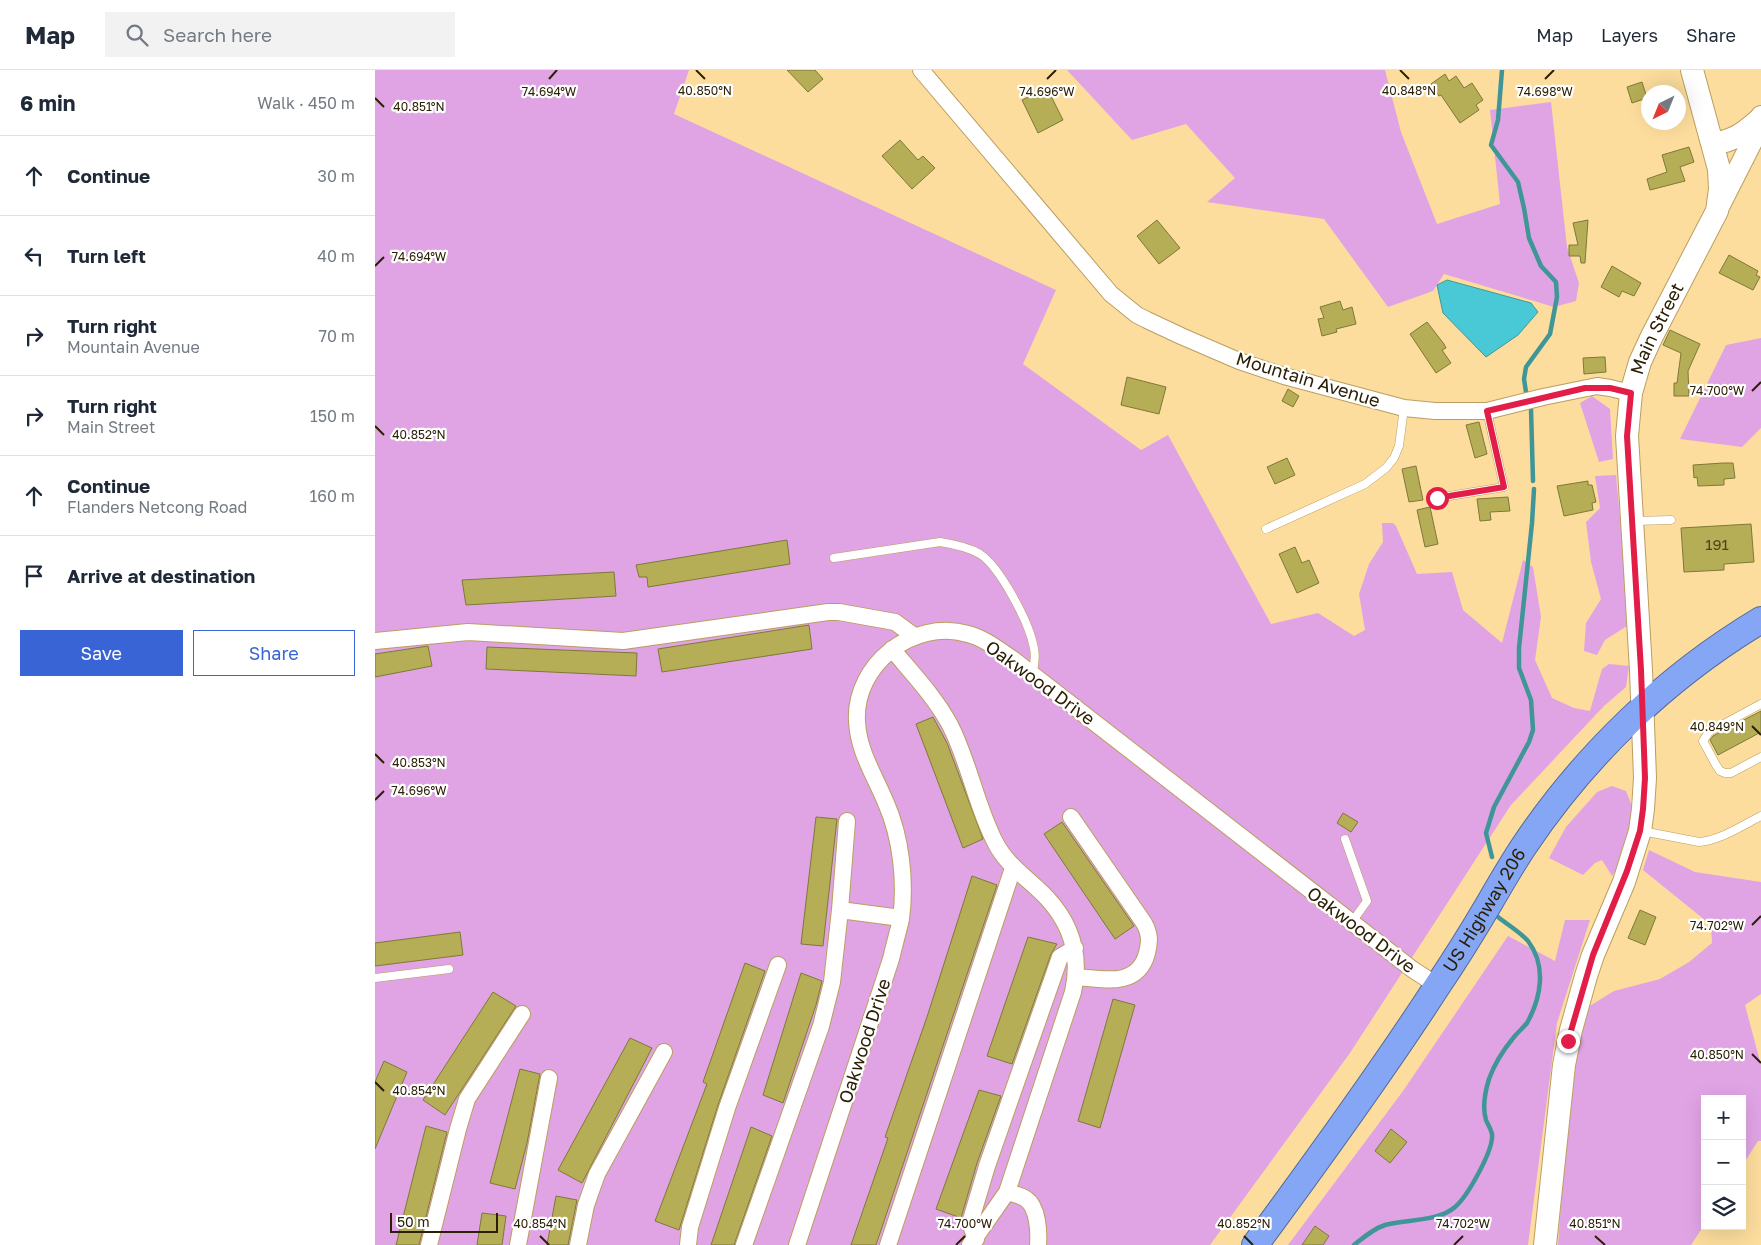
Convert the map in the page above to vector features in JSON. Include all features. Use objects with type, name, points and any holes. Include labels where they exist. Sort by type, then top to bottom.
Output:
[{"type":"highway","name":"US Highway 206","points":[[1255,1245],[1396,1049],[1438,986],[1523,848],[1548,812],[1594,756],[1642,709],[1693,665],[1761,620]]},
{"type":"main road","points":[[1692,70],[1721,178],[1717,211]]},
{"type":"main road","points":[[1713,144],[1744,134],[1760,118]]},
{"type":"main road","name":"Main Street","points":[[1545,1245],[1564,1065],[1570,1036],[1593,955],[1623,882],[1640,831],[1645,791],[1627,431],[1631,393],[1640,362],[1651,336],[1717,211]]},
{"type":"street","name":"Mountain Avenue","points":[[921,70],[1111,294],[1137,315],[1181,336],[1239,361],[1284,376],[1404,408],[1435,411],[1487,411],[1585,388],[1610,388],[1631,393]]},
{"type":"street","name":"Main Street","points":[[1717,211],[1758,130],[1760,118]]},
{"type":"street","points":[[375,640],[468,632],[623,641],[827,612],[839,612],[895,622],[914,636]]},
{"type":"street","name":"Oakwood Drive","points":[[797,1245],[888,968],[901,918],[902,885],[897,839],[887,804],[863,753],[858,737],[857,706],[864,681],[873,668],[892,649],[914,636],[943,631],[967,633],[994,646],[1033,674],[1412,969],[1438,986]]},
{"type":"street","points":[[892,649],[939,706],[951,726],[995,842],[1013,868],[1047,898],[1058,912],[1069,930],[1075,948],[1077,976],[1073,992],[1007,1192],[973,1242]]},
{"type":"street","points":[[1071,817],[1144,923],[1149,932],[1150,939],[1146,958],[1132,975],[1122,979],[1109,980],[1077,976]]},
{"type":"street","points":[[744,1245],[821,1026],[832,982],[847,821]]},
{"type":"street","points":[[888,1245],[1013,868]]},
{"type":"street","points":[[840,910],[901,918]]},
{"type":"street","points":[[973,1242],[970,1223],[987,1166],[1060,957],[1075,948]]},
{"type":"street","points":[[688,1245],[690,1227],[727,1108],[778,965]]},
{"type":"street","points":[[429,1245],[467,1099],[522,1014]]},
{"type":"street","points":[[578,1245],[586,1205],[597,1174],[664,1052]]},
{"type":"street","points":[[518,1245],[549,1078]]},
{"type":"street","points":[[1007,1192],[1025,1198],[1032,1206],[1036,1217],[1038,1245]]},
{"type":"lane","points":[[1266,529],[1365,484],[1386,468],[1394,458],[1399,446],[1404,408]]},
{"type":"lane","points":[[1437,498],[1504,487],[1487,411]]},
{"type":"lane","points":[[1632,521],[1671,520]]},
{"type":"lane","points":[[834,558],[940,542],[954,544],[980,554],[1005,582],[1027,627],[1033,643],[1035,660],[1033,674]]},
{"type":"lane","points":[[1761,704],[1709,732],[1703,741],[1716,766],[1725,773],[1731,773],[1761,757]]},
{"type":"lane","points":[[1640,831],[1699,842],[1714,840],[1761,816]]},
{"type":"lane","points":[[1345,839],[1367,901],[1352,922]]},
{"type":"lane","points":[[375,978],[449,969]]},
{"type":"shaded area","points":[[375,70],[689,70],[674,114],[1056,290],[1023,364],[1141,450],[1168,435],[1271,624],[1318,613],[1354,636],[1365,630],[1359,594],[1369,564],[1383,542],[1382,523],[1393,523],[1417,574],[1452,572],[1463,610],[1502,643],[1523,560],[1533,567],[1541,617],[1535,660],[1552,698],[1574,708],[1590,711],[1602,669],[1609,664],[1629,666],[1626,687],[1604,706],[1511,805],[1350,1053],[1210,1245],[375,1245]]},
{"type":"shaded area","points":[[1067,70],[1385,70],[1401,132],[1437,224],[1500,204],[1490,110],[1551,102],[1567,247],[1579,283],[1576,301],[1554,307],[1444,274],[1433,291],[1388,307],[1324,219],[1207,202],[1235,178],[1186,124],[1132,140]]},
{"type":"shaded area","points":[[1761,338],[1761,428],[1742,447],[1680,439],[1726,345]]},
{"type":"shaded area","points":[[1592,396],[1610,409],[1613,459],[1599,462],[1580,403]]},
{"type":"shaded area","points":[[1616,475],[1627,594],[1627,626],[1605,640],[1597,655],[1584,651],[1586,623],[1601,599],[1591,562],[1586,522],[1600,508],[1595,476]]},
{"type":"shaded area","points":[[1612,786],[1626,791],[1634,811],[1627,852],[1612,876],[1602,860],[1595,863],[1583,875],[1549,858],[1566,827],[1597,792]]},
{"type":"shaded area","points":[[1649,850],[1695,872],[1761,882],[1761,994],[1745,1005],[1761,1065],[1761,1141],[1758,1141],[1746,1160],[1746,1095],[1701,1095],[1701,1230],[1691,1245],[1558,1245],[1572,1055],[1588,1007],[1614,991],[1660,979],[1689,962],[1712,943],[1711,925],[1643,870]]},
{"type":"shaded area","points":[[1565,920],[1590,920],[1557,1023],[1528,1245],[1288,1245],[1403,1091],[1508,936],[1555,961]]},
{"type":"water","points":[[1447,280],[1531,303],[1538,312],[1518,335],[1486,357],[1443,313],[1437,285]]},
{"type":"building","points":[[787,70],[815,70],[823,79],[808,92]]},
{"type":"building","points":[[1445,74],[1449,81],[1456,76],[1464,88],[1472,83],[1483,100],[1476,105],[1479,110],[1460,123],[1431,84]]},
{"type":"building","points":[[1642,82],[1641,100],[1632,103],[1627,87]]},
{"type":"building","points":[[1047,88],[1063,120],[1038,133],[1022,100]]},
{"type":"building","points":[[900,140],[918,160],[923,156],[935,168],[912,189],[882,156]]},
{"type":"building","points":[[1689,147],[1694,162],[1680,167],[1685,181],[1650,190],[1647,179],[1667,172],[1662,155]]},
{"type":"building","points":[[1157,220],[1180,248],[1159,264],[1137,236]]},
{"type":"building","points":[[1588,220],[1585,263],[1581,263],[1580,256],[1569,256],[1569,245],[1578,245],[1573,223]]},
{"type":"building","points":[[1729,255],[1758,271],[1756,275],[1760,277],[1753,290],[1719,273]]},
{"type":"building","points":[[1612,266],[1641,283],[1634,296],[1622,291],[1619,297],[1601,287]]},
{"type":"building","points":[[1340,301],[1343,310],[1352,307],[1356,324],[1336,329],[1337,332],[1322,336],[1318,319],[1324,318],[1320,307]]},
{"type":"building","points":[[1427,322],[1444,344],[1446,348],[1442,350],[1451,363],[1436,373],[1410,334]]},
{"type":"building","points":[[1670,330],[1700,344],[1688,371],[1689,396],[1674,396],[1674,383],[1677,383],[1681,353],[1663,345]]},
{"type":"building","points":[[1605,357],[1606,372],[1584,374],[1583,358]]},
{"type":"building","points":[[1127,377],[1166,387],[1159,414],[1121,405]]},
{"type":"building","points":[[1288,389],[1299,396],[1293,407],[1282,401]]},
{"type":"building","points":[[1479,422],[1487,454],[1475,458],[1466,425]]},
{"type":"building","points":[[1287,458],[1295,475],[1275,484],[1267,467]]},
{"type":"building","points":[[1733,463],[1735,478],[1724,479],[1724,485],[1698,486],[1697,477],[1694,478],[1693,465]]},
{"type":"building","points":[[1416,466],[1423,500],[1409,502],[1402,469]]},
{"type":"building","points":[[1588,481],[1588,485],[1592,485],[1596,502],[1592,503],[1593,510],[1564,516],[1557,486]]},
{"type":"building","points":[[1508,497],[1510,511],[1490,512],[1491,520],[1480,521],[1477,499]]},
{"type":"building","points":[[1430,507],[1438,544],[1425,547],[1417,510]]},
{"type":"building","points":[[1751,524],[1754,562],[1724,564],[1724,570],[1684,572],[1681,528]]},
{"type":"building","points":[[787,540],[790,564],[648,587],[647,577],[639,577],[636,565]]},
{"type":"building","points":[[1295,547],[1302,563],[1309,560],[1319,583],[1297,593],[1279,554]]},
{"type":"building","points":[[614,572],[616,596],[466,605],[462,580]]},
{"type":"building","points":[[809,625],[812,649],[662,672],[658,649]]},
{"type":"building","points":[[428,646],[432,666],[375,677],[375,654]]},
{"type":"building","points":[[487,647],[637,653],[636,676],[486,669]]},
{"type":"building","points":[[1761,711],[1761,732],[1718,755],[1710,740],[1713,736]]},
{"type":"building","points":[[933,717],[947,743],[983,839],[963,848],[916,724]]},
{"type":"building","points":[[1343,813],[1358,822],[1351,832],[1337,823]]},
{"type":"building","points":[[816,817],[837,819],[823,946],[801,944]]},
{"type":"building","points":[[1062,822],[1134,926],[1115,939],[1044,834]]},
{"type":"building","points":[[972,876],[997,885],[876,1245],[851,1245],[888,1138],[885,1137],[927,1017]]},
{"type":"building","points":[[1640,910],[1656,917],[1645,945],[1628,938]]},
{"type":"building","points":[[460,932],[463,955],[375,966],[375,943]]},
{"type":"building","points":[[1028,937],[1057,944],[1051,954],[1012,1064],[987,1056]]},
{"type":"building","points":[[745,963],[765,971],[718,1105],[679,1230],[655,1221],[707,1084],[703,1082]]},
{"type":"building","points":[[801,973],[822,981],[816,1005],[783,1103],[763,1095]]},
{"type":"building","points":[[493,992],[516,1006],[445,1115],[423,1100]]},
{"type":"building","points":[[1113,999],[1135,1005],[1100,1128],[1078,1121]]},
{"type":"building","points":[[630,1038],[652,1048],[582,1183],[558,1170]]},
{"type":"building","points":[[384,1061],[407,1072],[375,1149],[375,1082]]},
{"type":"building","points":[[520,1069],[540,1074],[527,1143],[515,1189],[490,1183]]},
{"type":"building","points":[[979,1090],[1001,1096],[977,1163],[961,1218],[936,1209]]},
{"type":"building","points":[[426,1126],[447,1132],[419,1245],[396,1245]]},
{"type":"building","points":[[751,1127],[772,1136],[734,1245],[711,1245]]},
{"type":"building","points":[[1391,1129],[1407,1142],[1390,1163],[1375,1151]]},
{"type":"building","points":[[556,1196],[577,1200],[568,1245],[547,1245]]},
{"type":"building","points":[[482,1213],[506,1216],[502,1245],[477,1245]]},
{"type":"building","points":[[1315,1226],[1329,1236],[1323,1245],[1302,1245]]},
{"type":"waterway","points":[[1502,70],[1498,120],[1491,145],[1518,182],[1529,238],[1541,266],[1556,282],[1557,297],[1550,334],[1526,367],[1524,379],[1526,392]]},
{"type":"waterway","points":[[1531,409],[1533,481]]},
{"type":"waterway","points":[[1492,857],[1486,833],[1494,807],[1529,742],[1533,730],[1531,700],[1519,668],[1519,648],[1534,489]]},
{"type":"waterway","points":[[1354,1245],[1385,1225],[1431,1218],[1448,1212],[1466,1194],[1479,1173],[1489,1151],[1492,1134],[1484,1110],[1485,1094],[1489,1079],[1503,1052],[1527,1023],[1536,1003],[1540,982],[1538,961],[1528,941],[1498,917]]},
{"type":"route","points":[[1437,498],[1504,487],[1487,411],[1543,396],[1597,386],[1631,393],[1628,405],[1627,436],[1641,670],[1645,791],[1640,831],[1615,903],[1593,955],[1568,1041]]}]
